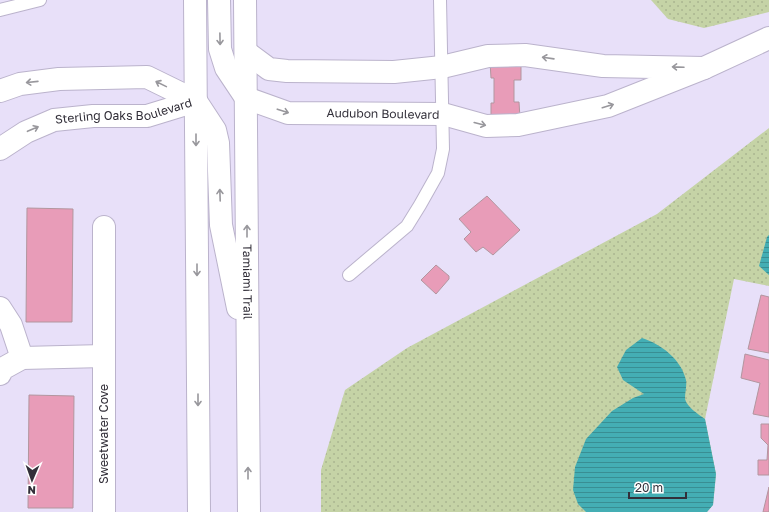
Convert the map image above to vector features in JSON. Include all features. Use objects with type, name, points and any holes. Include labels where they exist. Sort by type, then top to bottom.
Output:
[{"type":"street","points":[[195,0],[199,512]]},
{"type":"street","points":[[220,0],[220,49],[226,68],[246,98]]},
{"type":"street","name":"Tamiami Trail","points":[[245,0],[249,512]]},
{"type":"street","name":"Audubon Boulevard","points":[[246,98],[288,113],[443,114],[486,126],[518,125],[608,106],[704,68],[769,38]]},
{"type":"street","name":"Audubon Boulevard","points":[[246,52],[269,69],[287,71],[394,72],[442,67],[488,56],[525,55],[603,66],[704,68]]},
{"type":"street","name":"Sterling Oaks Boulevard","points":[[0,92],[20,84],[59,79],[147,77],[196,101]]},
{"type":"street","points":[[196,101],[215,130],[218,143],[221,225],[248,357]]},
{"type":"street","name":"Sterling Oaks Boulevard","points":[[0,149],[26,132],[54,120],[93,116],[148,116],[196,101]]},
{"type":"street","name":"Sweetwater Cove","points":[[104,227],[104,512]]},
{"type":"street","points":[[0,308],[10,325],[22,358]]},
{"type":"street","points":[[0,374],[2,369],[22,358],[104,356]]},
{"type":"lane","points":[[0,10],[40,0]]},
{"type":"lane","points":[[349,275],[407,226],[438,173],[443,149],[440,0]]},
{"type":"shaded area","points":[[651,0],[769,0],[769,12],[704,28],[668,19]]},
{"type":"shaded area","points":[[769,128],[769,286],[734,279],[705,419],[716,474],[713,505],[707,512],[321,512],[321,470],[345,390],[407,348],[657,214]]},
{"type":"shaded area","points":[[769,235],[769,275],[759,266],[767,237]]},
{"type":"shaded area","points":[[642,338],[663,348],[680,365],[686,380],[686,402],[693,410],[705,419],[716,474],[713,505],[707,512],[586,512],[578,504],[573,490],[575,467],[586,439],[612,411],[633,398],[644,394],[623,380],[617,367],[626,350]]},
{"type":"building","points":[[490,62],[521,62],[521,80],[514,80],[514,102],[519,102],[520,118],[491,119],[491,103],[494,103],[494,78],[491,78]]},
{"type":"building","points":[[487,196],[520,230],[493,255],[483,247],[476,252],[464,239],[471,232],[459,219]]},
{"type":"building","points":[[27,208],[73,209],[72,322],[26,322]]},
{"type":"building","points":[[436,265],[449,276],[449,279],[436,294],[421,280]]},
{"type":"building","points":[[761,295],[769,297],[769,353],[748,349]]},
{"type":"building","points":[[745,354],[769,360],[769,417],[753,414],[760,383],[741,378]]},
{"type":"building","points":[[29,395],[74,396],[73,508],[28,508]]},
{"type":"building","points":[[761,424],[769,424],[769,475],[758,475],[758,460],[767,460],[768,445],[761,438]]},
{"type":"building","points":[[769,487],[769,512],[763,512]]}]
